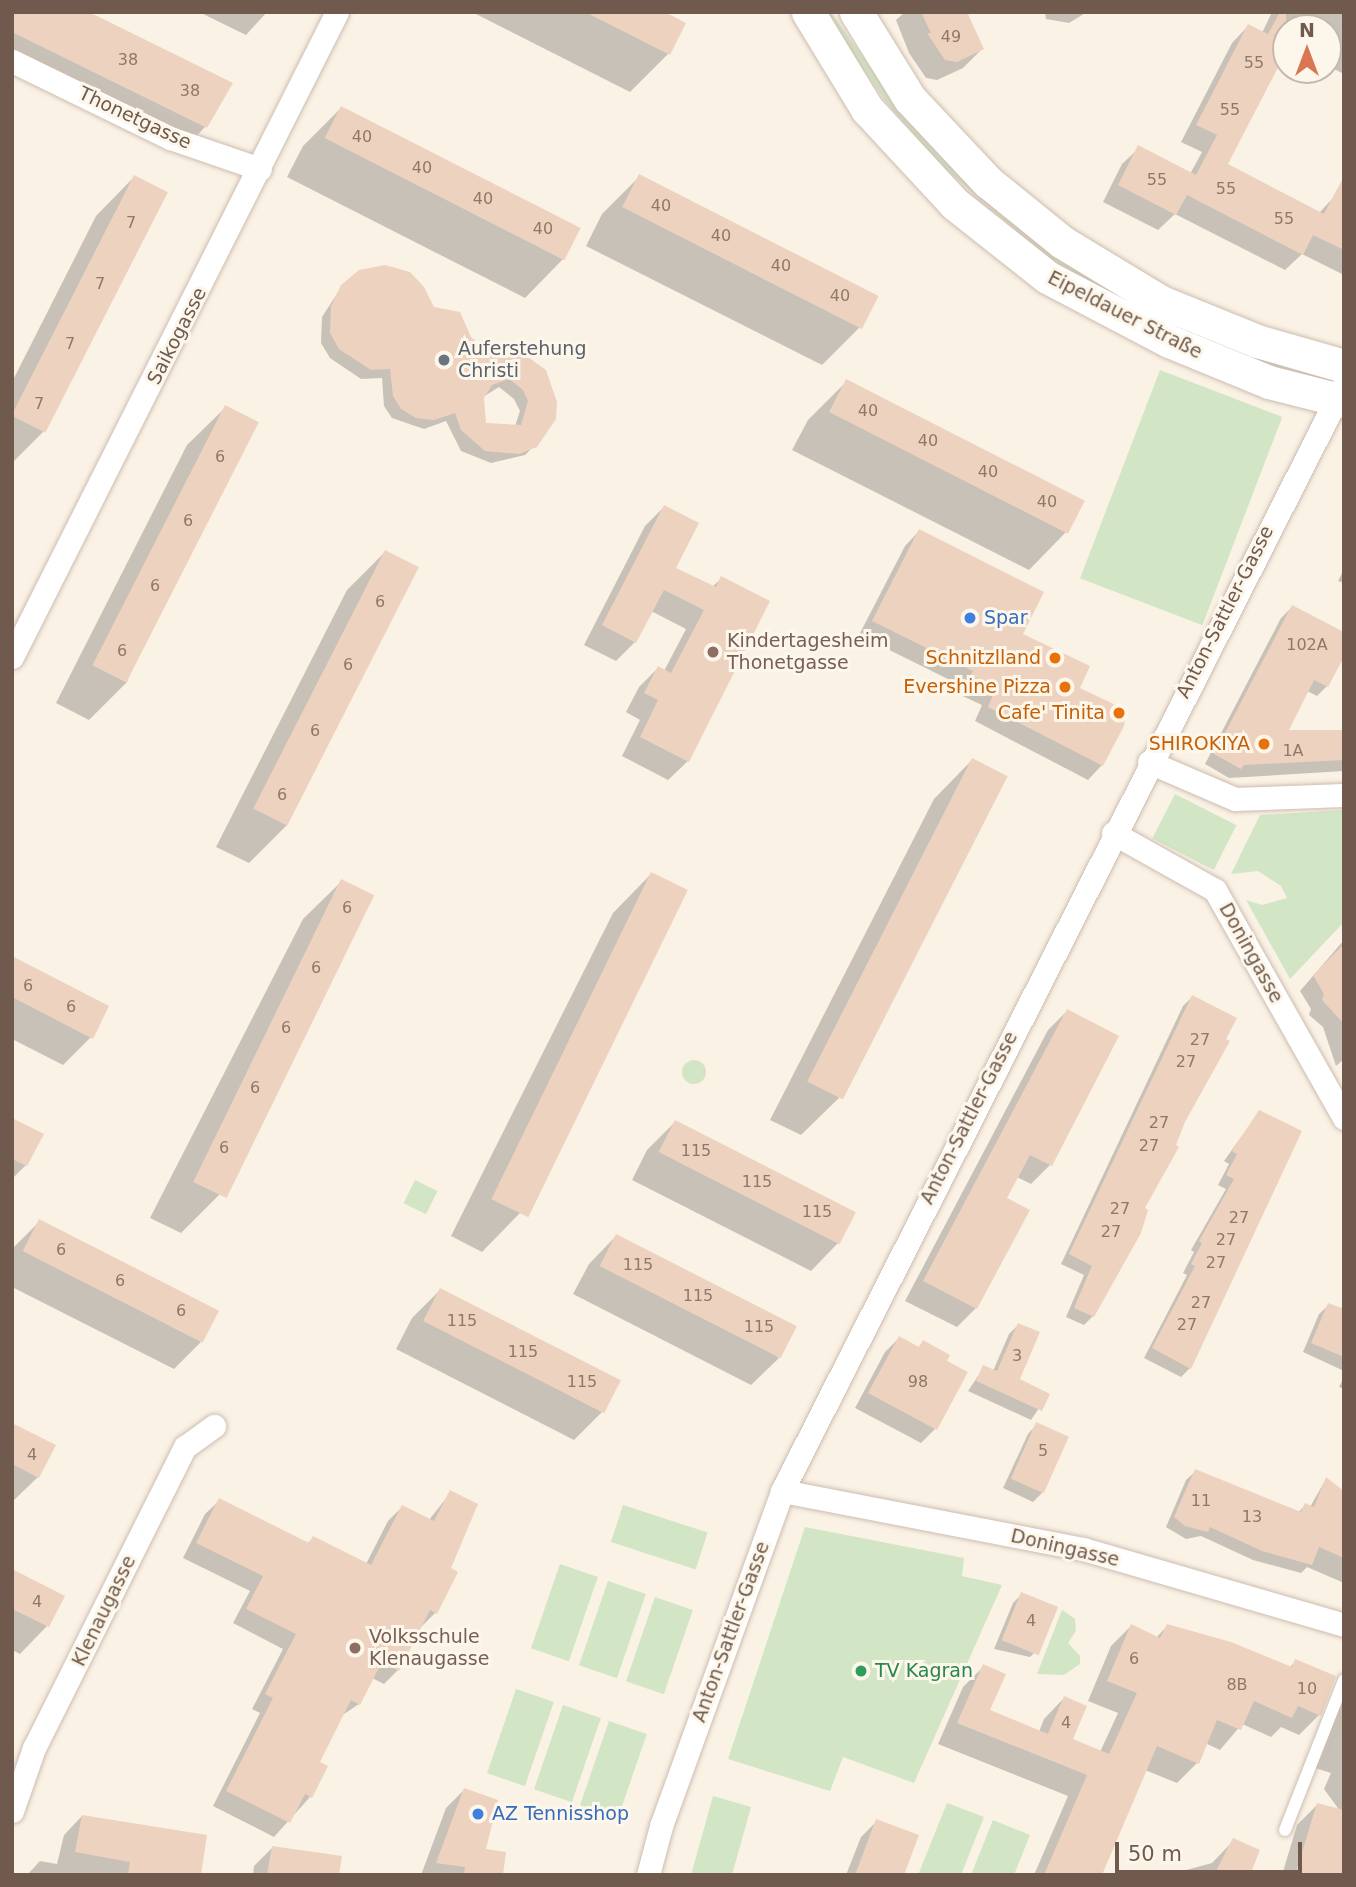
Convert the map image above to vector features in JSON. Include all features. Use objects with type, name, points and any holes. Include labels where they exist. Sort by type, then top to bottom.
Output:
[{"type":"main road","name":"Eipeldauer Straße","points":[[808,12],[867,109],[955,204],[1047,277],[1169,341],[1269,382],[1340,395]]},
{"type":"main road","name":"Eipeldauer Straße","points":[[856,12],[909,99],[988,182],[1062,242],[1161,302],[1257,341],[1344,366]]},
{"type":"street","name":"Saikogasse","points":[[12,657],[337,12]]},
{"type":"street","name":"Thonetgasse","points":[[12,61],[170,138],[260,169]]},
{"type":"street","name":"Anton-Sattler-Gasse","points":[[648,1875],[661,1826],[782,1491],[1149,762],[1340,395]]},
{"type":"street","points":[[1149,762],[1235,799],[1344,795]]},
{"type":"street","name":"Doningasse","points":[[1113,833],[1215,890],[1344,1118]]},
{"type":"street","name":"Klenaugasse","points":[[12,1811],[34,1748],[185,1447],[215,1426]]},
{"type":"street","name":"Doningasse","points":[[782,1491],[1083,1549],[1344,1625]]},
{"type":"lane","points":[[1285,1829],[1344,1681]]},
{"type":"green space","points":[[824,12],[831,12],[905,116],[956,172],[1288,367],[1286,373],[1080,279],[1044,254],[943,167],[885,101]]},
{"type":"green space","points":[[1160,370],[1282,417],[1202,625],[1080,578]]},
{"type":"green space","points":[[1175,794],[1236,825],[1214,870],[1152,839]]},
{"type":"green space","points":[[1344,810],[1344,922],[1290,979],[1246,900],[1262,905],[1287,898],[1281,886],[1258,871],[1231,874],[1260,815]]},
{"type":"green space","points":[[694,1060],[702,1064],[706,1072],[702,1080],[694,1084],[686,1080],[682,1072],[686,1064]]},
{"type":"green space","points":[[415,1180],[437,1191],[426,1214],[404,1203]]},
{"type":"green space","points":[[623,1505],[708,1533],[696,1570],[611,1542]]},
{"type":"green space","name":"TV Kagran","points":[[805,1527],[964,1558],[962,1576],[1002,1585],[914,1783],[843,1757],[830,1791],[728,1759]]},
{"type":"green space","points":[[560,1564],[598,1577],[569,1661],[531,1648]]},
{"type":"green space","points":[[608,1581],[646,1594],[617,1678],[579,1665]]},
{"type":"green space","points":[[655,1597],[693,1610],[664,1694],[626,1681]]},
{"type":"green space","points":[[1062,1610],[1075,1619],[1076,1631],[1068,1643],[1080,1656],[1080,1664],[1064,1675],[1037,1674]]},
{"type":"green space","points":[[516,1689],[554,1702],[525,1786],[487,1773]]},
{"type":"green space","points":[[563,1705],[601,1718],[572,1802],[534,1789]]},
{"type":"green space","points":[[609,1721],[647,1734],[618,1818],[580,1805]]},
{"type":"green space","points":[[713,1796],[751,1807],[732,1875],[691,1875]]},
{"type":"green space","points":[[947,1803],[984,1817],[961,1875],[918,1875]]},
{"type":"green space","points":[[993,1820],[1030,1835],[1014,1875],[971,1875]]},
{"type":"building","points":[[12,12],[89,12],[233,83],[207,128],[12,32]]},
{"type":"building","points":[[585,12],[665,12],[686,23],[670,55]]},
{"type":"building","points":[[921,12],[967,12],[984,49],[957,62],[945,60],[927,33],[931,33]]},
{"type":"building","points":[[1248,24],[1268,34],[1272,27],[1272,79],[1228,164],[1324,214],[1344,176],[1344,250],[1313,235],[1303,255],[1187,195],[1176,215],[1118,185],[1138,145],[1196,175],[1217,135],[1196,125]]},
{"type":"building","points":[[341,106],[581,228],[564,260],[325,138]]},
{"type":"building","points":[[639,174],[879,296],[862,329],[622,207]]},
{"type":"building","points":[[134,175],[168,192],[45,433],[12,414]]},
{"type":"building","name":"Auferstehung Christi","points":[[385,265],[410,272],[424,287],[434,307],[460,312],[471,337],[489,353],[521,352],[546,370],[557,402],[556,419],[537,447],[519,454],[485,451],[461,430],[455,413],[434,420],[416,418],[401,409],[393,396],[390,369],[371,370],[339,349],[330,333],[331,306],[341,285],[359,270]],"holes":[[[509,379],[523,390],[528,401],[521,425],[486,423],[484,398],[492,385]]]},
{"type":"building","points":[[846,379],[1085,501],[1068,534],[829,412]]},
{"type":"building","points":[[225,405],[259,422],[126,682],[92,665]]},
{"type":"building","points":[[664,505],[699,523],[676,568],[716,587],[721,576],[770,601],[689,762],[640,737],[658,700],[644,693],[658,666],[671,673],[704,610],[664,590],[636,643],[602,625]]},
{"type":"building","points":[[919,529],[1044,592],[1023,634],[1090,666],[1080,688],[1126,710],[1124,726],[1103,766],[988,707],[995,690],[969,678],[973,671],[872,621]]},
{"type":"building","points":[[385,550],[419,567],[287,826],[253,808]]},
{"type":"building","points":[[1292,605],[1344,632],[1344,657],[1328,687],[1314,680],[1289,730],[1344,730],[1344,760],[1244,765],[1241,769],[1214,754]]},
{"type":"building","points":[[972,758],[1008,776],[843,1100],[807,1081]]},
{"type":"building","points":[[651,872],[688,890],[528,1217],[491,1199]]},
{"type":"building","points":[[341,879],[374,895],[227,1198],[193,1182]]},
{"type":"building","points":[[1344,944],[1344,1024],[1322,1000],[1324,994],[1313,975]]},
{"type":"building","points":[[12,956],[109,1006],[93,1039],[12,997]]},
{"type":"building","points":[[1192,995],[1237,1018],[1226,1039],[1230,1041],[1185,1122],[1176,1145],[1179,1147],[1145,1208],[1148,1210],[1141,1233],[1094,1317],[1074,1308],[1092,1266],[1069,1254]]},
{"type":"building","points":[[1067,1009],[1119,1036],[1052,1166],[1030,1155],[1007,1198],[1030,1210],[977,1309],[923,1281]]},
{"type":"building","points":[[1259,1110],[1302,1131],[1191,1369],[1152,1348],[1195,1266],[1191,1264],[1202,1243],[1199,1241],[1234,1179],[1226,1175],[1237,1154],[1232,1151]]},
{"type":"building","points":[[12,1118],[44,1134],[27,1166],[12,1159]]},
{"type":"building","points":[[675,1120],[856,1212],[840,1244],[659,1152]]},
{"type":"building","points":[[39,1219],[219,1311],[203,1343],[23,1251]]},
{"type":"building","points":[[616,1234],[797,1326],[781,1358],[600,1266]]},
{"type":"building","points":[[440,1288],[621,1380],[604,1413],[423,1321]]},
{"type":"building","points":[[1328,1303],[1344,1309],[1344,1357],[1311,1343]]},
{"type":"building","points":[[1018,1323],[1040,1332],[1020,1379],[1050,1394],[1042,1411],[976,1381],[983,1365],[997,1371]]},
{"type":"building","points":[[899,1336],[919,1347],[923,1340],[950,1355],[947,1361],[968,1372],[937,1430],[868,1393]]},
{"type":"building","points":[[1036,1422],[1069,1437],[1044,1493],[1011,1479]]},
{"type":"building","points":[[12,1423],[56,1445],[39,1478],[12,1464]]},
{"type":"building","points":[[1195,1469],[1301,1512],[1305,1503],[1314,1507],[1326,1477],[1344,1491],[1344,1558],[1319,1547],[1312,1565],[1262,1551],[1210,1527],[1208,1532],[1185,1526],[1174,1517]]},
{"type":"building","name":"Volksschule Klenaugasse","points":[[450,1490],[478,1504],[451,1568],[458,1572],[437,1614],[430,1610],[399,1671],[382,1662],[360,1705],[351,1700],[320,1762],[328,1766],[312,1798],[305,1794],[290,1823],[226,1791],[273,1698],[265,1694],[296,1634],[246,1609],[263,1576],[196,1543],[219,1498],[309,1543],[313,1536],[371,1565],[402,1505],[434,1521]]},
{"type":"building","points":[[12,1569],[65,1596],[49,1627],[12,1609]]},
{"type":"building","points":[[1021,1592],[1058,1607],[1039,1655],[1002,1640]]},
{"type":"building","points":[[1131,1624],[1160,1638],[1167,1624],[1231,1642],[1292,1667],[1295,1659],[1336,1676],[1321,1716],[1298,1706],[1292,1718],[1254,1701],[1241,1730],[1217,1720],[1199,1764],[1157,1746],[1102,1875],[1044,1875],[1087,1775],[957,1723],[983,1664],[1006,1674],[990,1710],[1048,1734],[1064,1696],[1087,1706],[1073,1739],[1109,1754],[1137,1693],[1107,1681]]},
{"type":"building","points":[[464,1788],[498,1800],[486,1849],[506,1852],[503,1875],[464,1875],[465,1867],[436,1863]]},
{"type":"building","points":[[1317,1803],[1344,1810],[1344,1875],[1295,1875]]},
{"type":"building","points":[[82,1815],[207,1835],[201,1875],[128,1875],[130,1862],[75,1852]]},
{"type":"building","points":[[876,1819],[919,1835],[904,1875],[855,1875]]},
{"type":"building","points":[[1233,1838],[1260,1850],[1250,1875],[1214,1875]]},
{"type":"building","points":[[272,1846],[342,1856],[339,1875],[267,1875]]},
{"type":"place","name":"Auferstehung Christi","points":[[444,360]]},
{"type":"place","name":"Spar","points":[[970,618]]},
{"type":"place","name":"Kindertagesheim Thonetgasse","points":[[713,652]]},
{"type":"place","name":"Schnitzlland","points":[[1055,658]]},
{"type":"place","name":"Evershine Pizza","points":[[1065,687]]},
{"type":"place","name":"Cafe' Tinita","points":[[1119,713]]},
{"type":"place","name":"SHIROKIYA","points":[[1264,744]]},
{"type":"place","name":"Volksschule Klenaugasse","points":[[355,1648]]},
{"type":"place","name":"TV Kagran","points":[[861,1671]]},
{"type":"place","name":"AZ Tennisshop","points":[[478,1814]]}]
